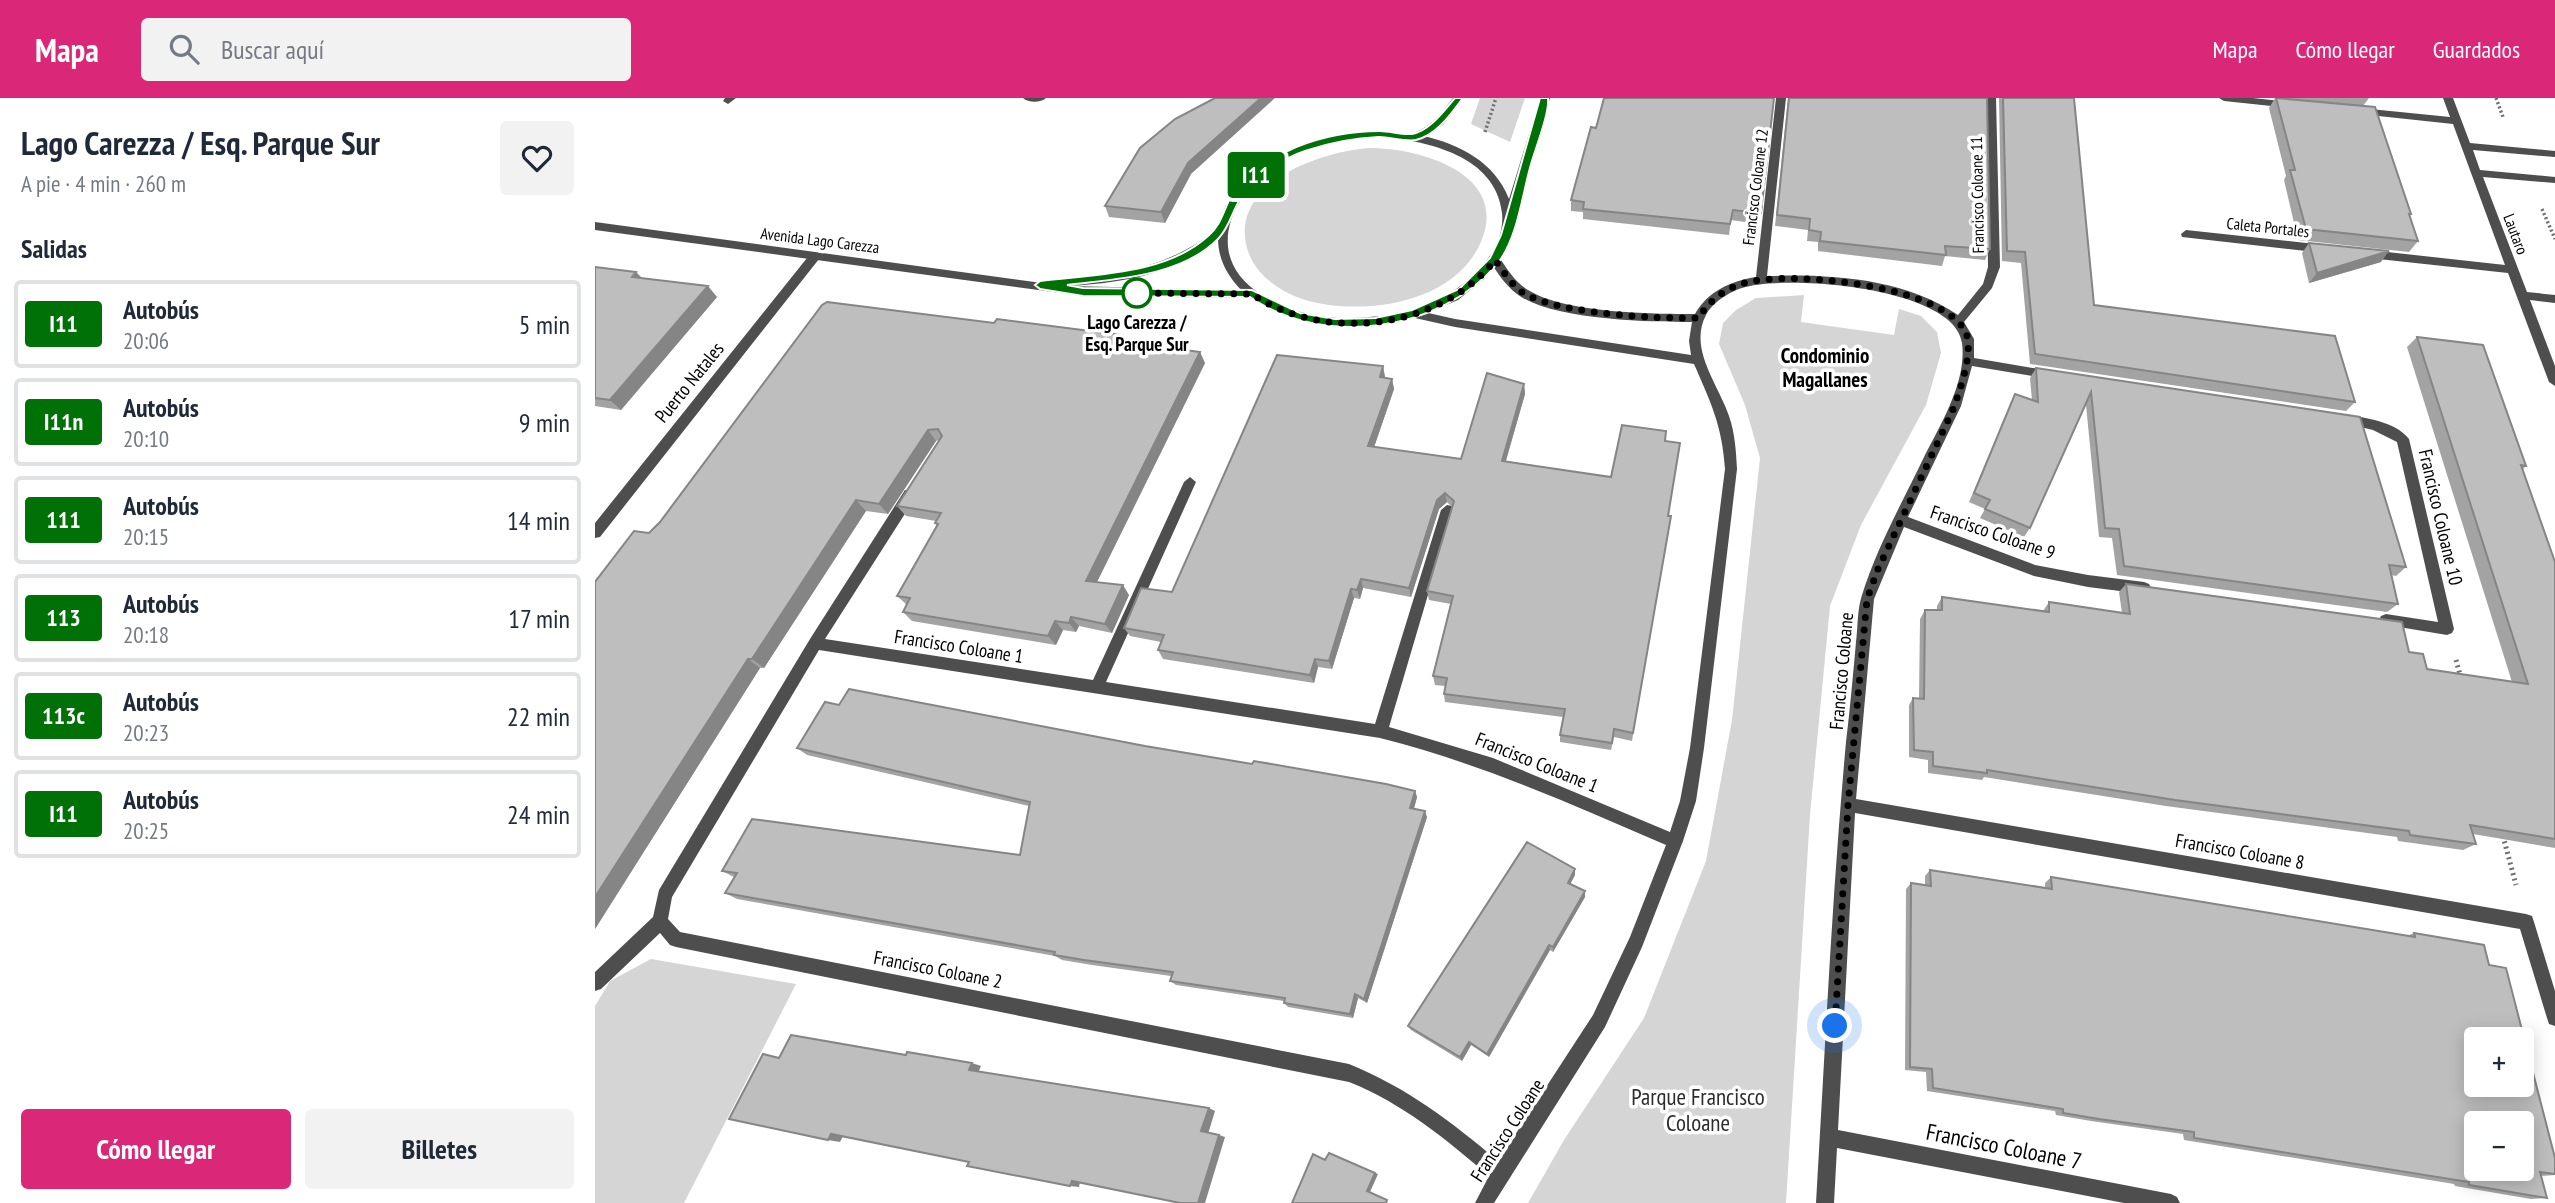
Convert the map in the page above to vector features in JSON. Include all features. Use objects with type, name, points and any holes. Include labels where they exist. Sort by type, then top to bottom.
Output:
[{"type":"street","points":[[1028,98],[1041,98]]},
{"type":"street","points":[[1414,137],[1439,123],[1458,98]]},
{"type":"street","points":[[1508,222],[1505,198],[1492,177],[1482,167],[1445,146],[1414,137],[1382,134],[1348,136],[1315,144],[1285,156],[1259,172],[1239,192],[1223,227],[1225,258],[1236,277],[1252,294],[1281,310],[1316,320],[1355,323],[1415,314],[1462,292],[1495,260],[1506,235],[1545,98]]},
{"type":"street","name":"Francisco Coloane 12","points":[[1761,280],[1781,98]]},
{"type":"street","name":"Francisco Coloane 11","points":[[1958,322],[1988,285],[1994,267],[1991,98]]},
{"type":"street","points":[[2224,98],[2306,106]]},
{"type":"street","name":"Lautaro","points":[[2448,98],[2555,382]]},
{"type":"street","points":[[2347,110],[2456,121]]},
{"type":"street","points":[[2466,146],[2555,154]]},
{"type":"street","points":[[2476,173],[2555,180]]},
{"type":"street","name":"Avenida Lago Carezza","points":[[595,226],[1083,292],[1252,294]]},
{"type":"street","name":"Avenida Lago Carezza","points":[[1040,285],[1127,274],[1180,260],[1202,248],[1223,227]]},
{"type":"street","name":"Caleta Portales","points":[[2186,234],[2336,251]]},
{"type":"street","points":[[2363,254],[2513,270]]},
{"type":"street","name":"Puerto Natales","points":[[595,533],[815,256]]},
{"type":"street","points":[[1495,260],[1515,286],[1541,301],[1626,315],[1669,319],[1699,318],[1711,301],[1745,282],[1804,280],[1901,292],[1938,306],[1958,322]]},
{"type":"street","points":[[2522,295],[2555,299]]},
{"type":"street","points":[[1415,314],[1455,323],[1698,360]]},
{"type":"street","name":"Francisco Coloane","points":[[1484,1203],[1599,1021],[1636,941],[1688,801],[1731,469],[1725,424],[1698,360],[1696,340],[1699,318]]},
{"type":"street","name":"Francisco Coloane","points":[[1825,1203],[1848,805],[1867,599],[1952,412],[1966,361],[1968,337],[1958,322]]},
{"type":"street","points":[[1966,361],[2066,377]]},
{"type":"street","name":"Francisco Coloane 10","points":[[2325,416],[2366,422],[2393,432],[2403,439],[2447,629]]},
{"type":"street","points":[[595,983],[660,921],[665,895],[815,643],[919,480]]},
{"type":"street","points":[[1097,687],[1190,482]]},
{"type":"street","points":[[1380,731],[1447,510]]},
{"type":"street","name":"Francisco Coloane 9","points":[[1901,520],[2034,570],[2088,581],[2157,590]]},
{"type":"street","points":[[2378,619],[2447,629]]},
{"type":"street","name":"Francisco Coloane 1","points":[[815,643],[1380,731],[1432,743],[1481,759],[1675,841]]},
{"type":"street","name":"Francisco Coloane 8","points":[[1848,805],[2526,922]]},
{"type":"street","name":"Francisco Coloane 2","points":[[660,921],[676,939],[1349,1073],[1378,1083],[1454,1135],[1500,1174]]},
{"type":"street","points":[[2526,922],[2555,1018]]},
{"type":"street","name":"Francisco Coloane 7","points":[[1828,1137],[2171,1203]]},
{"type":"path","points":[[1482,139],[1496,98]]},
{"type":"path","points":[[2447,629],[2462,682]]},
{"type":"path","points":[[2501,828],[2526,922]]},
{"type":"green space","points":[[1480,98],[1525,98],[1510,142],[1471,124]]},
{"type":"green space","points":[[1370,148],[1413,153],[1435,160],[1456,170],[1472,183],[1483,199],[1487,220],[1480,244],[1467,265],[1449,281],[1427,293],[1403,301],[1352,307],[1327,305],[1285,292],[1260,272],[1249,254],[1246,222],[1253,203],[1267,187],[1307,163],[1329,155]]},
{"type":"green space","name":"Parque Francisco Coloane","points":[[1804,295],[1801,322],[1894,335],[1899,309],[1921,316],[1937,332],[1941,353],[1926,405],[1861,525],[1830,606],[1810,815],[1786,1203],[1528,1203],[1564,1140],[1644,1018],[1706,861],[1732,720],[1760,458],[1745,405],[1719,344],[1723,323],[1736,310],[1756,298]]},
{"type":"green space","points":[[651,959],[796,984],[684,1203],[595,1203],[595,1006],[610,981]]},
{"type":"building","points":[[1215,98],[1261,98],[1188,163],[1161,212],[1105,206],[1140,148],[1175,119]]},
{"type":"building","points":[[1604,98],[1774,98],[1761,213],[1733,210],[1730,224],[1583,209],[1584,202],[1571,200],[1591,127],[1596,128]]},
{"type":"building","points":[[1789,98],[1987,98],[1990,249],[1945,246],[1946,255],[1820,241],[1821,232],[1809,230],[1810,219],[1777,215]]},
{"type":"building","points":[[2003,98],[2074,98],[2094,305],[2335,336],[2355,402],[2035,354],[2025,252],[2007,251]]},
{"type":"building","points":[[2276,98],[2375,107],[2418,241],[2306,229],[2290,170],[2295,170]]},
{"type":"building","points":[[2309,243],[2389,251],[2317,273]]},
{"type":"building","points":[[595,267],[636,272],[632,277],[708,286],[610,400],[595,398]]},
{"type":"building","points":[[827,302],[994,323],[997,319],[1122,335],[1119,341],[1200,352],[1086,581],[1123,585],[1105,624],[1071,617],[1069,623],[1055,621],[1048,636],[903,612],[910,598],[897,596],[938,524],[935,523],[941,513],[897,506],[942,436],[938,429],[928,430],[879,504],[856,500],[752,659],[748,659],[595,897],[595,582],[634,531],[649,533],[660,522],[822,305]]},
{"type":"building","points":[[2417,337],[2483,345],[2526,466],[2521,465],[2555,562],[2555,839],[2470,825],[2476,844],[2410,835],[2409,831],[2175,800],[1987,770],[1987,773],[1933,766],[1933,752],[1914,750],[1913,698],[1924,699],[1925,610],[1942,610],[1942,597],[2049,612],[2049,602],[2130,614],[2126,584],[2402,622],[2409,652],[2423,654],[2427,669],[2528,684]]},
{"type":"building","points":[[1277,355],[1383,366],[1380,377],[1392,379],[1368,446],[1461,459],[1487,373],[1524,384],[1502,461],[1611,477],[1622,425],[1666,431],[1665,441],[1680,443],[1668,516],[1671,516],[1633,733],[1614,729],[1612,743],[1560,735],[1565,709],[1444,694],[1447,678],[1433,676],[1453,596],[1427,591],[1454,501],[1445,493],[1437,500],[1409,588],[1361,579],[1357,590],[1351,589],[1329,661],[1315,659],[1310,675],[1158,650],[1164,635],[1124,628],[1141,588],[1172,592]]},
{"type":"building","points":[[2036,368],[2360,417],[2406,567],[2389,565],[2398,604],[2124,566],[2119,529],[2105,528],[2091,392],[2030,528],[1985,509],[1990,500],[1974,493],[2015,394],[2038,402]]},
{"type":"building","points":[[849,689],[1145,746],[1252,764],[1254,761],[1415,791],[1410,808],[1425,811],[1364,999],[1355,994],[1350,1014],[1284,1003],[1285,998],[1170,981],[1173,972],[1054,955],[1055,952],[725,893],[737,873],[722,871],[752,819],[1020,855],[1030,802],[797,748],[825,702],[839,705]]},
{"type":"building","points":[[1527,842],[1575,869],[1568,883],[1585,891],[1553,947],[1549,945],[1487,1054],[1469,1042],[1460,1057],[1408,1026]]},
{"type":"building","points":[[1930,870],[2052,889],[2051,877],[2415,937],[2414,933],[2484,945],[2489,965],[2506,968],[2521,1027],[2464,1027],[2464,1097],[2534,1097],[2534,1077],[2555,1158],[2555,1174],[2540,1172],[2547,1198],[2469,1185],[2469,1182],[2194,1138],[2194,1132],[2063,1113],[2063,1109],[1933,1088],[1932,1069],[1910,1067],[1911,883],[1931,886]]},
{"type":"building","points":[[791,1035],[906,1055],[907,1052],[972,1063],[969,1070],[1209,1108],[1201,1131],[1219,1135],[1198,1203],[1180,1203],[1072,1181],[1070,1186],[967,1166],[969,1162],[831,1134],[828,1140],[729,1119],[763,1054],[779,1058]]},
{"type":"building","points":[[1329,1153],[1375,1173],[1367,1191],[1387,1200],[1386,1203],[1292,1203],[1313,1154],[1325,1160]]},
{"type":"bus line","name":"I11","points":[[1458,98],[1439,123],[1414,137],[1382,134],[1332,139],[1300,149],[1271,164],[1239,192],[1223,227],[1211,240],[1180,260],[1127,274],[1040,285],[1083,292],[1252,294],[1298,316],[1335,323],[1375,322],[1415,314],[1462,292],[1495,260],[1506,235],[1545,98]]},
{"type":"place","name":"Lago Carezza / Esq. Parque Sur","points":[[1137,293]]},
{"type":"district","name":"Condominio Magallanes","points":[[1825,367]]},
{"type":"route","points":[[1137,293],[1252,294],[1298,316],[1335,323],[1375,322],[1415,314],[1448,300],[1475,282],[1495,260],[1515,286],[1526,295],[1559,305],[1604,312],[1669,319],[1699,318],[1711,301],[1736,286],[1745,282],[1786,279],[1888,289],[1913,295],[1945,310],[1958,322],[1968,337],[1959,392],[1878,569],[1867,599],[1848,805],[1835,1026]]}]
